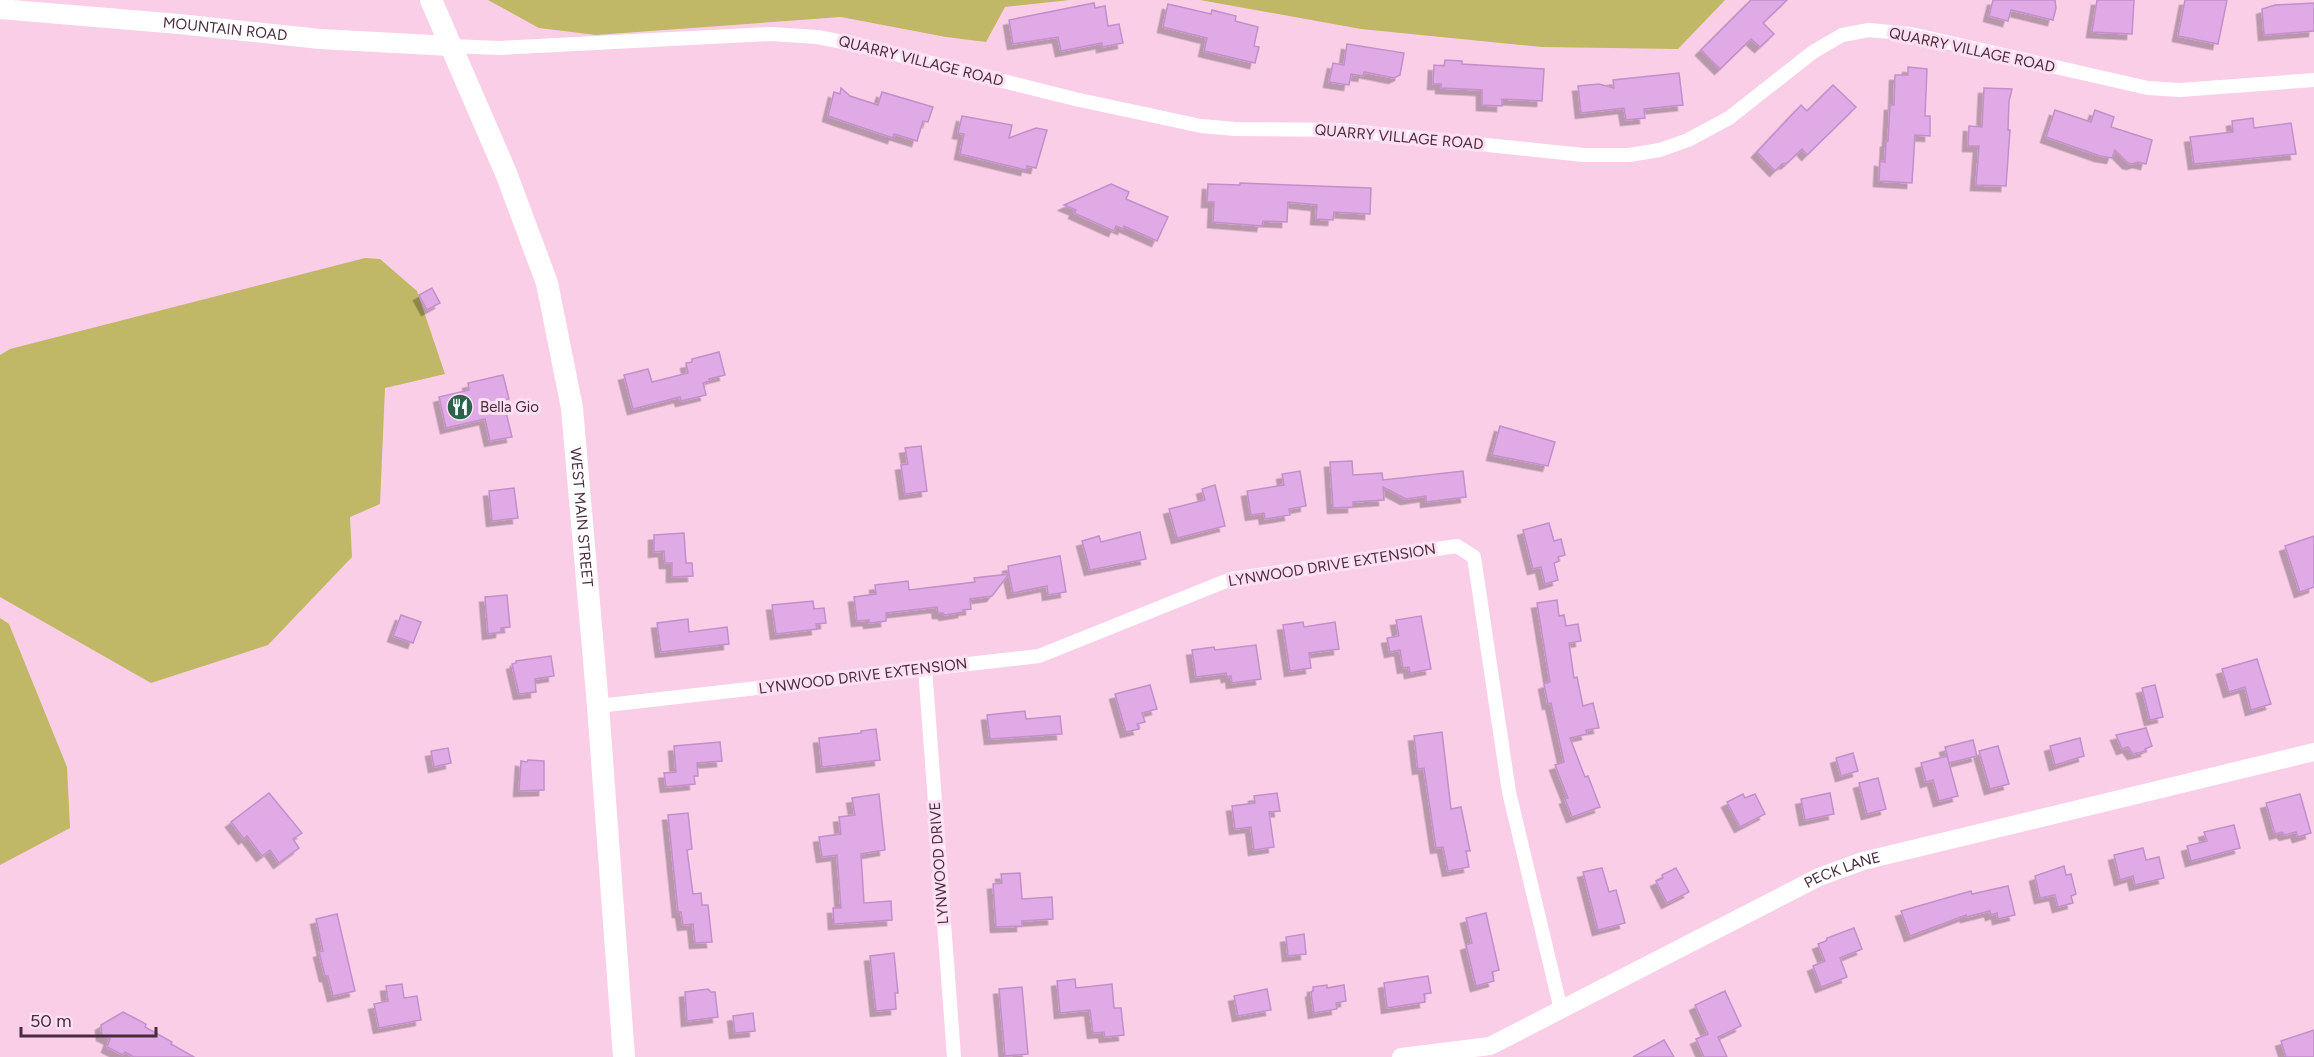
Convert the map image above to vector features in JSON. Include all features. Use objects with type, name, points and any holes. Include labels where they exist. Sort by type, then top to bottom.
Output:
[{"type":"main road","name":"WEST MAIN STREET","points":[[431,0],[506,173],[547,283],[572,408],[598,706],[624,1057]]},
{"type":"main road","name":"MOUNTAIN ROAD","points":[[0,9],[320,39],[451,46]]},
{"type":"street","name":"QUARRY VILLAGE ROAD","points":[[451,46],[499,48],[771,34],[817,37],[860,45],[1075,99],[1202,126],[1235,129],[1341,130],[1584,155],[1629,155],[1660,150],[1688,140],[1729,118],[1813,52],[1842,35],[1869,30],[1911,34],[2148,88],[2180,90],[2314,80]]},
{"type":"street","name":"LYNWOOD DRIVE EXTENSION","points":[[598,706],[1039,656],[1231,579],[1457,546],[1474,557],[1509,792],[1561,1010]]},
{"type":"street","name":"LYNWOOD DRIVE","points":[[925,668],[954,1057]]},
{"type":"street","name":"PECK LANE","points":[[1401,1057],[1490,1046],[1819,877],[1863,861],[2314,752]]},
{"type":"shaded area","points":[[488,0],[1070,0],[1005,7],[986,42],[946,37],[841,17],[596,35],[539,28]]},
{"type":"shaded area","points":[[1200,0],[1725,0],[1678,49],[1542,47],[1361,29]]},
{"type":"shaded area","points":[[365,258],[380,259],[417,291],[445,374],[385,388],[380,504],[350,517],[352,557],[268,645],[151,683],[0,597],[0,355],[10,349]]},
{"type":"shaded area","points":[[0,618],[9,624],[67,767],[70,828],[0,865]]},
{"type":"building","points":[[1751,0],[1787,0],[1763,23],[1774,34],[1760,47],[1751,39],[1720,69],[1701,50]]},
{"type":"building","points":[[1993,0],[2055,0],[2056,8],[2053,20],[2011,10],[2008,21],[1989,16]]},
{"type":"building","points":[[2097,0],[2134,0],[2132,34],[2092,32]]},
{"type":"building","points":[[2185,0],[2227,0],[2218,44],[2178,36]]},
{"type":"building","points":[[1094,3],[1095,8],[1105,6],[1108,26],[1119,24],[1123,43],[1102,47],[1102,43],[1061,51],[1058,37],[1013,44],[1009,20]]},
{"type":"building","points":[[2314,3],[2314,31],[2264,35],[2262,9],[2275,5]]},
{"type":"building","points":[[1168,4],[1211,14],[1212,10],[1236,16],[1235,21],[1258,27],[1254,46],[1259,47],[1255,63],[1204,51],[1207,38],[1163,27]]},
{"type":"building","points":[[1347,44],[1404,53],[1400,75],[1394,78],[1364,72],[1363,76],[1351,74],[1349,85],[1329,82],[1333,63],[1344,65]]},
{"type":"building","points":[[1445,60],[1462,61],[1462,64],[1544,69],[1542,101],[1502,99],[1502,106],[1482,105],[1482,90],[1441,88],[1441,84],[1433,84],[1434,65],[1444,66]]},
{"type":"building","points":[[1908,67],[1927,69],[1925,116],[1930,116],[1930,136],[1915,135],[1912,183],[1879,181],[1880,161],[1885,162],[1890,105],[1894,105],[1895,75],[1908,75]]},
{"type":"building","points":[[1679,73],[1683,105],[1644,109],[1645,118],[1626,120],[1624,108],[1581,113],[1578,86],[1599,84],[1614,88],[1613,80]]},
{"type":"building","points":[[1833,85],[1856,107],[1807,155],[1802,149],[1775,171],[1757,152],[1801,105],[1807,111]]},
{"type":"building","points":[[841,88],[850,96],[878,105],[882,92],[933,107],[928,122],[923,121],[917,141],[894,134],[893,138],[828,116],[834,92],[840,94]]},
{"type":"building","points":[[1984,88],[2012,89],[2009,101],[2008,130],[2010,130],[2006,186],[1976,185],[1979,146],[1968,146],[1969,126],[1982,127]]},
{"type":"building","points":[[2055,110],[2091,122],[2095,110],[2114,117],[2111,127],[2152,140],[2146,164],[2128,163],[2115,150],[2112,158],[2100,156],[2046,137]]},
{"type":"building","points":[[962,116],[1012,125],[1009,138],[1036,128],[1047,130],[1036,168],[1027,166],[1026,170],[960,154],[964,134],[958,133]]},
{"type":"building","points":[[2253,118],[2254,128],[2291,123],[2296,154],[2194,164],[2190,137],[2233,132],[2232,121]]},
{"type":"building","points":[[1240,183],[1371,188],[1370,214],[1334,212],[1333,220],[1316,219],[1317,205],[1288,202],[1287,222],[1263,221],[1262,226],[1213,222],[1214,202],[1207,202],[1208,184],[1240,185]]},
{"type":"building","points":[[1111,184],[1129,192],[1126,199],[1168,217],[1157,241],[1124,226],[1123,229],[1116,226],[1114,231],[1074,213],[1076,210],[1064,205]]},
{"type":"building","points":[[432,288],[440,303],[427,310],[419,295]]},
{"type":"building","points":[[719,352],[725,375],[703,383],[706,395],[681,401],[680,397],[633,409],[624,375],[648,369],[652,382],[688,373],[686,363],[692,362],[692,359]]},
{"type":"building","points":[[503,375],[509,399],[503,400],[512,437],[490,441],[485,419],[446,428],[439,397],[469,390],[468,383]]},
{"type":"building","points":[[1500,426],[1555,442],[1548,466],[1492,455]]},
{"type":"building","points":[[921,446],[927,491],[905,494],[901,465],[908,464],[905,448]]},
{"type":"building","points":[[1352,461],[1353,475],[1382,473],[1383,480],[1463,471],[1466,497],[1426,502],[1426,496],[1406,499],[1383,487],[1384,500],[1353,502],[1353,507],[1333,508],[1330,462]]},
{"type":"building","points":[[1300,471],[1306,506],[1289,509],[1290,515],[1265,519],[1264,513],[1251,515],[1247,491],[1284,485],[1282,474]]},
{"type":"building","points":[[1215,485],[1225,526],[1177,538],[1169,509],[1205,500],[1202,489]]},
{"type":"building","points":[[514,488],[518,518],[492,521],[489,491]]},
{"type":"building","points":[[1549,523],[1554,541],[1561,539],[1565,555],[1558,557],[1559,561],[1554,563],[1558,580],[1545,584],[1541,567],[1533,569],[1523,530]]},
{"type":"building","points":[[1140,532],[1146,559],[1090,570],[1082,541],[1099,536],[1101,542]]},
{"type":"building","points":[[684,533],[686,563],[692,563],[693,576],[672,577],[672,563],[665,563],[664,551],[654,552],[654,535]]},
{"type":"building","points":[[2314,536],[2314,587],[2300,592],[2285,546]]},
{"type":"building","points":[[1060,556],[1066,592],[1048,595],[1047,586],[1013,593],[1008,566]]},
{"type":"building","points":[[1009,574],[992,596],[970,599],[971,609],[963,610],[963,612],[945,615],[938,613],[937,607],[886,613],[886,621],[869,623],[869,620],[857,621],[854,597],[876,594],[875,585],[908,581],[909,590],[975,582],[974,578]]},
{"type":"building","points":[[507,595],[510,627],[501,628],[501,632],[488,634],[485,597]]},
{"type":"building","points":[[1557,600],[1559,616],[1564,615],[1566,626],[1578,624],[1581,641],[1569,643],[1574,678],[1577,677],[1583,706],[1593,703],[1599,728],[1586,730],[1587,734],[1570,738],[1600,807],[1572,817],[1565,799],[1568,798],[1555,765],[1564,762],[1551,703],[1548,704],[1544,684],[1550,682],[1537,603]]},
{"type":"building","points":[[813,601],[814,609],[824,608],[826,623],[816,624],[817,629],[776,634],[772,605]]},
{"type":"building","points":[[401,615],[421,622],[413,643],[393,636]]},
{"type":"building","points":[[1421,616],[1431,669],[1410,673],[1409,667],[1403,668],[1400,650],[1390,652],[1387,638],[1399,636],[1396,620]]},
{"type":"building","points":[[688,619],[689,632],[727,627],[729,644],[661,652],[657,623]]},
{"type":"building","points":[[1303,622],[1304,627],[1335,622],[1339,649],[1309,653],[1311,668],[1290,671],[1283,625]]},
{"type":"building","points":[[1256,645],[1261,679],[1232,683],[1231,676],[1227,677],[1226,673],[1196,677],[1192,650]]},
{"type":"building","points":[[551,656],[554,676],[535,679],[536,692],[519,694],[512,664],[516,661]]},
{"type":"building","points":[[2257,659],[2271,704],[2251,710],[2245,687],[2229,692],[2222,669]]},
{"type":"building","points":[[1150,685],[1157,709],[1142,713],[1145,722],[1137,724],[1139,729],[1126,732],[1115,694]]},
{"type":"building","points":[[2155,685],[2163,717],[2150,720],[2142,688]]},
{"type":"building","points":[[1025,711],[1026,719],[1060,716],[1062,734],[990,739],[987,715]]},
{"type":"building","points":[[2146,728],[2152,746],[2145,749],[2146,751],[2133,754],[2128,747],[2122,749],[2116,735]]},
{"type":"building","points":[[876,729],[880,760],[822,767],[819,738]]},
{"type":"building","points":[[1442,732],[1451,809],[1461,807],[1470,851],[1466,851],[1469,867],[1448,871],[1443,847],[1436,848],[1424,768],[1418,769],[1414,736]]},
{"type":"building","points":[[2080,738],[2084,756],[2055,765],[2050,746]]},
{"type":"building","points":[[1973,740],[1977,756],[1949,763],[1945,747]]},
{"type":"building","points":[[720,742],[722,761],[697,763],[698,776],[694,776],[695,784],[666,787],[664,773],[676,772],[674,746]]},
{"type":"building","points":[[1998,746],[2009,784],[1990,789],[1979,751]]},
{"type":"building","points":[[448,748],[451,763],[434,767],[431,751]]},
{"type":"building","points":[[1853,753],[1858,771],[1841,776],[1836,758]]},
{"type":"building","points":[[1947,756],[1958,796],[1939,801],[1933,780],[1926,782],[1921,763]]},
{"type":"building","points":[[528,760],[544,761],[544,790],[519,791],[521,761],[527,762]]},
{"type":"building","points":[[1878,778],[1886,809],[1867,814],[1859,783]]},
{"type":"building","points":[[269,793],[302,833],[293,839],[299,848],[279,863],[270,850],[262,856],[247,836],[244,839],[231,822]]},
{"type":"building","points":[[1277,793],[1280,811],[1269,812],[1274,847],[1254,850],[1251,827],[1235,829],[1232,806],[1255,803],[1254,796]]},
{"type":"building","points":[[1830,793],[1834,814],[1805,820],[1801,799]]},
{"type":"building","points":[[879,794],[885,850],[861,854],[864,903],[891,901],[892,920],[834,924],[833,908],[841,908],[837,855],[822,857],[819,837],[841,834],[839,817],[855,815],[852,798]]},
{"type":"building","points":[[1743,794],[1745,798],[1755,794],[1765,814],[1740,827],[1727,802]]},
{"type":"building","points":[[2300,794],[2311,833],[2298,837],[2296,832],[2285,835],[2282,832],[2275,834],[2266,803]]},
{"type":"building","points":[[688,813],[692,849],[687,850],[693,894],[701,893],[702,905],[708,905],[712,942],[695,943],[693,924],[683,925],[681,912],[678,912],[668,815]]},
{"type":"building","points":[[2234,825],[2240,848],[2191,861],[2187,846],[2207,841],[2204,832]]},
{"type":"building","points":[[2143,848],[2146,860],[2159,857],[2164,878],[2135,885],[2133,876],[2120,880],[2114,855]]},
{"type":"building","points":[[2064,866],[2066,875],[2071,874],[2076,894],[2071,896],[2073,903],[2058,907],[2055,895],[2040,898],[2035,876]]},
{"type":"building","points":[[1602,868],[1609,892],[1616,890],[1625,923],[1598,930],[1583,872]]},
{"type":"building","points":[[1676,868],[1689,892],[1667,903],[1656,881]]},
{"type":"building","points":[[1020,873],[1022,899],[1052,897],[1053,919],[1022,921],[1022,926],[996,927],[993,884],[1002,883],[1001,874]]},
{"type":"building","points":[[2008,886],[2015,915],[1998,919],[1997,913],[1991,915],[1990,911],[1966,917],[1966,915],[1910,936],[1901,911],[1971,891],[1972,894]]},
{"type":"building","points":[[1486,913],[1499,970],[1492,972],[1494,981],[1476,986],[1466,945],[1472,943],[1466,918]]},
{"type":"building","points":[[337,914],[355,991],[333,996],[319,952],[323,951],[316,919]]},
{"type":"building","points":[[1854,928],[1862,949],[1840,958],[1847,977],[1821,987],[1813,966],[1825,961],[1818,944],[1826,941],[1827,938]]},
{"type":"building","points":[[1304,934],[1306,954],[1288,956],[1286,937]]},
{"type":"building","points":[[894,953],[898,993],[895,993],[896,1009],[876,1011],[870,956]]},
{"type":"building","points":[[1428,976],[1431,993],[1424,994],[1425,1002],[1387,1008],[1384,983]]},
{"type":"building","points":[[1075,979],[1076,988],[1112,984],[1114,1008],[1121,1008],[1124,1035],[1105,1037],[1104,1032],[1093,1033],[1090,1010],[1060,1013],[1057,981]]},
{"type":"building","points":[[402,984],[404,998],[417,996],[421,1020],[379,1028],[374,1004],[388,1001],[386,986]]},
{"type":"building","points":[[1327,985],[1327,988],[1344,985],[1346,1001],[1336,1003],[1337,1009],[1314,1013],[1311,992],[1313,987]]},
{"type":"building","points":[[1022,987],[1028,1054],[1005,1056],[999,989]]},
{"type":"building","points":[[708,989],[715,992],[718,1017],[687,1021],[685,992]]},
{"type":"building","points":[[1267,989],[1271,1010],[1238,1016],[1234,996]]},
{"type":"building","points":[[1725,991],[1741,1026],[1718,1037],[1727,1057],[1704,1057],[1696,1039],[1708,1034],[1695,1005]]},
{"type":"building","points":[[123,1012],[146,1024],[145,1027],[194,1057],[134,1057],[125,1052],[123,1055],[107,1047],[110,1039],[102,1035],[101,1025]]},
{"type":"building","points":[[753,1013],[755,1031],[735,1033],[733,1016]]},
{"type":"building","points":[[2314,1030],[2314,1057],[2286,1057],[2281,1041]]},
{"type":"building","points":[[1664,1040],[1674,1057],[1633,1057]]},
{"type":"place","name":"Bella Gio","points":[[460,407]]}]
